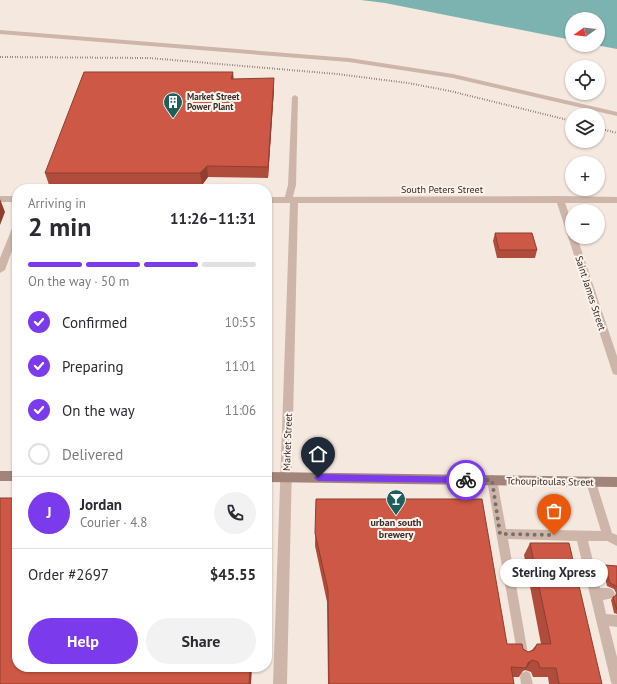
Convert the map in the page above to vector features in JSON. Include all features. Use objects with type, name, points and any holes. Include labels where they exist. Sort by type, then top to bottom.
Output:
[{"type":"street","points":[[0,199],[12,198]]},
{"type":"street","name":"Saint James Street","points":[[560,199],[565,214]]},
{"type":"street","name":"South Peters Street","points":[[272,200],[617,200]]},
{"type":"street","name":"Market Street","points":[[280,684],[286,477],[291,200]]},
{"type":"street","points":[[0,270],[12,239]]},
{"type":"street","name":"Saint James Street","points":[[575,244],[617,371]]},
{"type":"street","points":[[0,476],[12,476]]},
{"type":"street","name":"Tchoupitoulas Street","points":[[272,477],[617,482]]},
{"type":"lane","points":[[0,32],[349,60],[453,76],[617,114]]},
{"type":"lane","points":[[291,200],[295,97]]},
{"type":"lane","points":[[492,480],[500,534],[522,654]]},
{"type":"lane","points":[[500,534],[581,536],[613,539],[591,482]]},
{"type":"lane","points":[[581,536],[602,620],[613,650],[617,682]]},
{"type":"lane","points":[[595,594],[609,594]]},
{"type":"lane","points":[[602,620],[616,621]]},
{"type":"water","points":[[361,0],[617,0],[617,49],[605,47],[605,12],[565,12],[565,39],[385,3]]},
{"type":"building","name":"Market Street Power Plant","points":[[84,72],[233,72],[231,79],[274,78],[268,167],[207,166],[200,173],[45,173]]},
{"type":"building","points":[[495,233],[532,233],[537,250],[499,250]]},
{"type":"building","points":[[0,498],[12,498],[12,672],[250,672],[249,684],[0,684]]},
{"type":"building","points":[[316,499],[482,499],[507,644],[522,644],[523,649],[528,652],[534,650],[537,644],[551,644],[530,543],[569,543],[602,684],[559,684],[556,668],[540,668],[538,662],[532,660],[528,663],[526,668],[511,667],[514,684],[329,684],[328,590],[315,533]]},
{"type":"building","points":[[605,565],[617,566],[617,587],[610,583]]},
{"type":"building","points":[[617,595],[617,610],[613,597]]},
{"type":"railway","points":[[0,57],[149,58],[337,74],[408,83],[450,91],[565,119]]},
{"type":"railway","points":[[605,130],[617,133]]},
{"type":"way so far","points":[[466,480],[492,480],[500,534],[554,535]]},
{"type":"place","name":"Market Street Power Plant","points":[[173,119]]},
{"type":"place","name":"urban south brewery","points":[[396,516]]},
{"type":"place","name":"Sterling Xpress","points":[[554,535]]},
{"type":"route","points":[[318,478],[466,480]]}]
